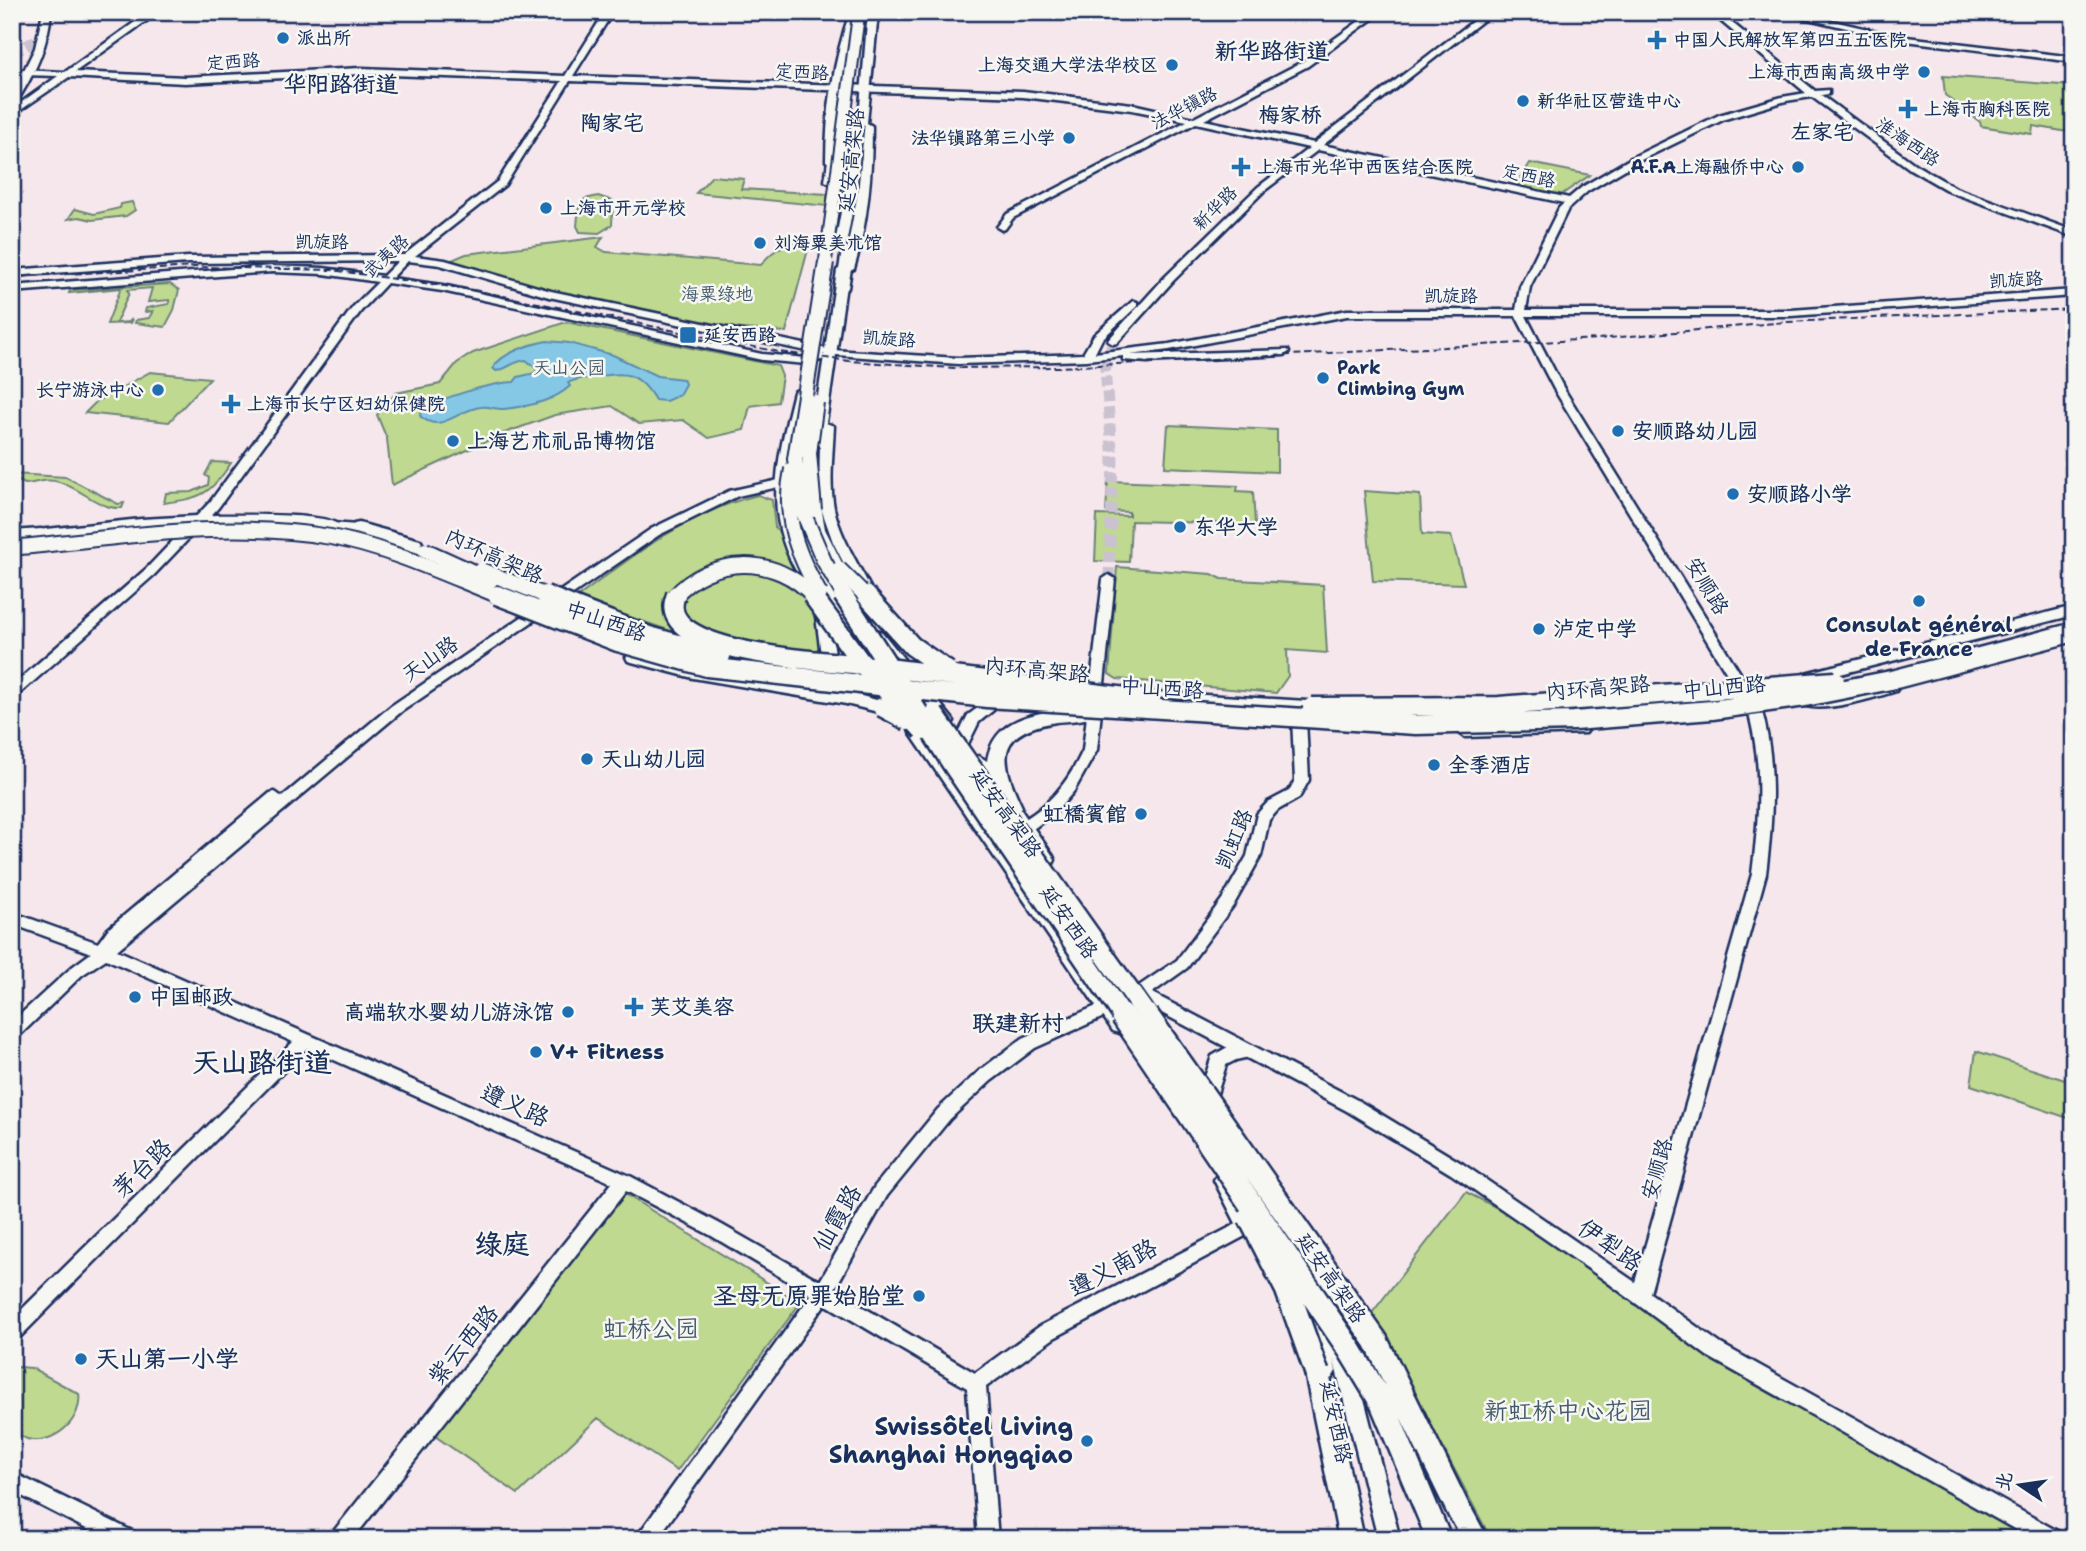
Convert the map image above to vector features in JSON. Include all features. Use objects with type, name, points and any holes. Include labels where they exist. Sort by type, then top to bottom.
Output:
[{"type":"highway","name":"延安高架路","points":[[871,12],[862,43],[861,111],[851,188],[829,309],[809,453],[811,502],[829,554],[842,566],[926,704],[1101,947],[1188,1077],[1376,1341],[1460,1513],[1469,1539]]},
{"type":"highway","name":"延安高架路","points":[[859,14],[853,39],[837,188],[790,475],[796,478],[804,516],[824,565],[921,712],[953,766],[1217,1151],[1382,1404],[1439,1539]]},
{"type":"highway","points":[[831,188],[844,87],[851,72]]},
{"type":"highway","points":[[842,288],[864,138],[861,111]]},
{"type":"highway","points":[[790,475],[787,488],[788,520],[806,570],[844,610],[868,661],[885,673],[926,690],[975,703],[1091,704],[1280,723],[1416,725]]},
{"type":"highway","name":"内环高架路","points":[[12,549],[197,525],[270,523],[357,530],[425,550],[596,625],[667,650],[712,660],[828,675],[1185,706],[1412,719],[1576,716],[1842,681],[1923,663],[2074,622]]},
{"type":"highway","name":"内环高架路","points":[[12,549],[196,531],[279,532],[330,537],[377,548],[650,653],[759,674],[987,698],[1416,725],[1574,721],[1712,710],[1857,687],[2074,632]]},
{"type":"highway","points":[[12,536],[41,534]]},
{"type":"highway","points":[[12,549],[32,550]]},
{"type":"highway","points":[[425,550],[675,644],[722,656],[866,678],[926,702],[945,718],[1013,807],[1101,947]]},
{"type":"highway","points":[[953,766],[917,724],[878,681],[864,666],[857,659],[810,594],[785,575],[750,565],[712,568],[689,578],[674,597],[675,617],[688,632],[712,642],[856,664],[868,665],[880,666],[906,669],[960,677],[1116,693],[1185,706]]},
{"type":"highway","points":[[842,566],[912,646],[934,664],[960,677]]},
{"type":"highway","points":[[481,588],[529,614],[634,657],[693,673],[867,703],[906,719],[930,740]]},
{"type":"highway","points":[[780,665],[802,664],[827,654],[836,641],[844,610]]},
{"type":"highway","points":[[1306,713],[1499,706],[1842,681]]},
{"type":"highway","points":[[1013,807],[995,771],[1002,739],[1013,729],[1035,719],[1091,704]]},
{"type":"highway","points":[[1306,713],[1377,726],[1494,732],[1571,730],[1712,710]]},
{"type":"highway","points":[[1217,1151],[1287,1289],[1317,1373],[1352,1539]]},
{"type":"highway","points":[[1460,1513],[1476,1539]]},
{"type":"main road","points":[[12,87],[28,71],[40,12]]},
{"type":"main road","points":[[12,102],[46,28],[47,12]]},
{"type":"main road","name":"延安西路","points":[[873,621],[842,566],[820,535],[812,513],[842,288],[855,247],[868,163],[861,111],[866,90],[871,30],[877,12]]},
{"type":"main road","points":[[843,90],[844,54],[859,14]]},
{"type":"main road","name":"延安西路","points":[[859,14],[843,90],[818,306],[802,382],[790,475],[780,509],[787,544],[815,591],[861,651],[906,692]]},
{"type":"main road","points":[[844,54],[854,45]]},
{"type":"main road","points":[[818,306],[840,306]]},
{"type":"main road","name":"延安西路","points":[[816,472],[842,566],[844,610]]},
{"type":"main road","name":"延安西路","points":[[790,475],[801,538],[809,558],[844,610],[906,692],[1001,837],[1121,1000],[1208,1151],[1264,1218],[1301,1256],[1341,1347],[1389,1539]]},
{"type":"main road","name":"中山西路","points":[[41,534],[202,517],[283,518],[386,533],[548,599],[684,647],[723,656],[830,670],[906,692],[1091,704]]},
{"type":"main road","name":"中山西路","points":[[32,550],[190,531],[276,534],[347,546],[405,562],[527,615],[623,651],[721,671],[906,692],[997,699],[1511,724],[1625,718],[1749,698],[2074,610]]},
{"type":"main road","name":"延安西路","points":[[806,576],[809,558]]},
{"type":"main road","points":[[815,591],[823,611],[830,670]]},
{"type":"main road","points":[[844,610],[873,621],[934,663],[950,669],[1060,683],[1091,704]]},
{"type":"main road","points":[[873,621],[906,692],[962,742],[1025,827],[1121,1000]]},
{"type":"main road","name":"中山西路","points":[[1749,698],[1838,701],[2074,641]]},
{"type":"main road","points":[[962,742],[973,719],[997,699]]},
{"type":"main road","name":"延安西路","points":[[1121,1000],[1209,1092],[1272,1189],[1264,1218],[1302,1356],[1339,1539]]},
{"type":"main road","points":[[1209,1092],[1218,1061],[1232,1053],[1247,1051]]},
{"type":"main road","name":"延安西路","points":[[1264,1218],[1320,1345],[1360,1539]]},
{"type":"street","points":[[12,113],[155,12]]},
{"type":"street","name":"武夷路","points":[[12,693],[108,610],[190,531],[225,493],[357,309],[406,258],[502,183],[609,12]]},
{"type":"street","name":"法华镇路","points":[[1002,227],[1010,216],[1317,58],[1378,12]]},
{"type":"street","name":"新华路","points":[[1113,341],[1169,279],[1261,189],[1490,12]]},
{"type":"street","name":"淮海西路","points":[[1714,12],[1904,161],[1953,190],[2074,234]]},
{"type":"street","name":"淮海西路","points":[[1727,12],[1907,154],[1960,187],[2074,227]]},
{"type":"street","points":[[1782,12],[1898,38],[2074,60]]},
{"type":"street","name":"定西路","points":[[28,71],[185,80],[361,71],[843,90],[975,91],[1049,96],[1117,105],[1194,120],[1570,201]]},
{"type":"street","points":[[1520,314],[1525,287],[1570,201],[1636,159],[1705,125],[1739,111],[1826,92]]},
{"type":"street","name":"凯旋路","points":[[12,273],[188,260],[406,258],[441,262],[549,294],[832,353],[958,361],[1087,356],[1195,343],[1347,313],[1813,313],[2074,294]]},
{"type":"street","points":[[12,273],[188,261]]},
{"type":"street","name":"凯旋路","points":[[12,289],[294,269],[387,278],[762,357],[806,361],[832,353]]},
{"type":"street","points":[[1087,356],[1107,328],[1152,287],[1169,279],[1175,282],[1124,337],[1126,351]]},
{"type":"street","name":"凯旋路","points":[[1884,310],[2074,294]]},
{"type":"street","name":"安顺路","points":[[1520,314],[1559,389],[1749,698],[1760,733],[1766,826],[1759,874],[1640,1296]]},
{"type":"street","points":[[1087,356],[1147,359],[1284,352]]},
{"type":"street","name":"天山路","points":[[12,1032],[101,950],[123,938],[396,709],[548,599],[688,514],[744,490],[790,475],[816,472]]},
{"type":"street","points":[[1001,837],[1041,818],[1054,806],[1083,767],[1090,750],[1091,704],[1110,579]]},
{"type":"street","name":"凯虹路","points":[[1121,1000],[1182,964],[1228,902],[1254,856],[1262,818],[1273,806],[1294,794],[1302,780],[1306,713]]},
{"type":"street","name":"遵义路","points":[[12,918],[101,950],[624,1181],[678,1209],[976,1383]]},
{"type":"street","name":"伊犁路","points":[[1121,1000],[1247,1051],[1353,1106],[1457,1169],[1713,1350],[2052,1539]]},
{"type":"street","name":"仙霞路","points":[[645,1539],[822,1294],[881,1191],[944,1114],[985,1076],[1030,1043],[1121,1000]]},
{"type":"street","name":"茅台路","points":[[12,1332],[306,1039]]},
{"type":"street","name":"紫云西路","points":[[340,1539],[624,1181]]},
{"type":"street","name":"遵义南路","points":[[976,1383],[1047,1332],[1264,1218]]},
{"type":"street","points":[[976,1383],[988,1539]]},
{"type":"street","points":[[12,1481],[127,1539]]},
{"type":"green space","points":[[1943,76],[2074,86],[2074,133],[2033,126],[2032,134],[1981,126],[1980,122],[1945,95]]},
{"type":"green space","points":[[1530,163],[1590,175],[1561,195],[1516,186]]},
{"type":"green space","points":[[712,176],[744,179],[741,189],[827,194],[827,206],[696,193]]},
{"type":"green space","points":[[598,196],[613,201],[612,225],[599,233],[580,232],[577,226],[579,205],[585,199]]},
{"type":"green space","points":[[132,202],[135,210],[126,216],[92,220],[79,217],[68,219],[75,209],[94,214],[120,208],[121,204]]},
{"type":"green space","name":"海粟绿地","points":[[603,237],[597,247],[606,252],[761,265],[782,247],[810,242],[786,332],[711,327],[550,293],[447,262],[466,254]]},
{"type":"green space","points":[[170,284],[179,290],[174,310],[165,327],[135,323],[136,320],[149,318],[153,311],[145,312],[146,308],[169,304],[169,300],[148,302],[152,288],[127,290],[129,293],[116,323],[129,322],[132,319],[130,323],[107,324],[121,288],[69,293],[70,290]]},
{"type":"green space","name":"天山公园","points":[[566,322],[778,366],[782,376],[778,402],[750,406],[744,430],[709,438],[683,420],[639,424],[612,406],[555,415],[502,434],[392,485],[387,439],[377,415],[396,393],[440,384],[457,363],[473,353]]},
{"type":"green space","name":"长宁游泳中心","points":[[150,372],[210,378],[169,422],[85,413],[96,402]]},
{"type":"green space","points":[[1168,425],[1277,430],[1277,472],[1165,467]]},
{"type":"green space","points":[[212,462],[231,463],[217,482],[204,493],[164,503],[166,493],[192,492],[208,485],[209,478],[205,475]]},
{"type":"green space","points":[[12,474],[66,477],[118,504],[124,503],[122,508],[106,506],[59,482],[25,484],[12,478]]},
{"type":"green space","points":[[1108,481],[1238,486],[1237,491],[1253,492],[1255,524],[1131,521],[1129,562],[1095,561],[1097,515],[1129,516],[1129,512],[1106,511]]},
{"type":"green space","points":[[1364,491],[1420,495],[1422,534],[1451,536],[1464,584],[1373,581]]},
{"type":"green space","points":[[758,495],[772,500],[775,527],[814,577],[830,633],[814,653],[691,638],[581,600],[579,596],[663,536],[709,512]]},
{"type":"green space","points":[[1117,567],[1212,574],[1222,579],[1323,585],[1327,653],[1287,650],[1288,676],[1276,693],[1117,679],[1109,674]]},
{"type":"green space","points":[[1976,1051],[2074,1083],[2074,1120],[1971,1085]]},
{"type":"green space","name":"新虹桥中心花园","points":[[1466,1192],[1550,1235],[1706,1355],[2034,1539],[1491,1539],[1372,1313]]},
{"type":"green space","name":"虹桥公园","points":[[625,1194],[800,1303],[677,1471],[598,1418],[518,1494],[435,1436]]},
{"type":"green space","points":[[19,1367],[32,1368],[79,1394],[76,1413],[65,1428],[56,1434],[37,1440],[27,1439],[12,1430],[12,1370]]},
{"type":"water","points":[[547,341],[569,343],[613,355],[657,376],[683,379],[685,384],[679,395],[666,401],[655,400],[637,379],[623,374],[605,375],[571,381],[568,383],[570,386],[563,392],[530,405],[503,409],[481,407],[435,423],[420,416],[422,409],[442,400],[480,388],[514,382],[518,377],[535,373],[537,369],[526,360],[496,371],[493,368],[509,354]]},
{"type":"tunnel","points":[[12,25],[24,12]]},
{"type":"tunnel","points":[[12,54],[40,38],[46,23]]},
{"type":"tunnel","points":[[1109,579],[1113,460],[1105,370],[1113,341]]},
{"type":"railway","points":[[12,277],[195,267],[332,270],[479,291],[779,352],[849,361],[954,368],[1060,367],[1598,339],[1786,322],[2074,309]]},
{"type":"place","name":"派出所","points":[[283,38]]},
{"type":"place","name":"中国人民解放军第四五五医院","points":[[1657,40]]},
{"type":"place","name":"上海交通大学法华校区","points":[[1172,65]]},
{"type":"place","name":"上海市西南高级中学","points":[[1924,72]]},
{"type":"place","name":"新华社区营造中心","points":[[1523,101]]},
{"type":"place","name":"上海市胸科医院","points":[[1908,109]]},
{"type":"place","name":"法华镇路第三小学","points":[[1069,138]]},
{"type":"place","name":"上海市光华中西医结合医院","points":[[1241,167]]},
{"type":"place","name":"A.F.A上海融侨中心","points":[[1798,167]]},
{"type":"place","name":"上海市开元学校","points":[[546,208]]},
{"type":"place","name":"刘海粟美术馆","points":[[760,243]]},
{"type":"place","name":"延安西路","points":[[688,335]]},
{"type":"place","name":"Park Climbing Gym","points":[[1323,378]]},
{"type":"place","name":"长宁游泳中心","points":[[158,390]]},
{"type":"place","name":"上海市长宁区妇幼保健院","points":[[231,404]]},
{"type":"place","name":"安顺路幼儿园","points":[[1618,431]]},
{"type":"place","name":"上海艺术礼品博物馆","points":[[453,441]]},
{"type":"place","name":"安顺路小学","points":[[1733,494]]},
{"type":"place","name":"东华大学","points":[[1180,527]]},
{"type":"place","name":"Consulat général de France","points":[[1919,601]]},
{"type":"place","name":"泸定中学","points":[[1539,629]]},
{"type":"place","name":"天山幼儿园","points":[[587,759]]},
{"type":"place","name":"全季酒店","points":[[1434,765]]},
{"type":"place","name":"虹橋賓館","points":[[1141,814]]},
{"type":"place","name":"中国邮政","points":[[135,997]]},
{"type":"place","name":"芙艾美容","points":[[634,1007]]},
{"type":"place","name":"高端软水婴幼儿游泳馆","points":[[568,1012]]},
{"type":"place","name":"V+ Fitness","points":[[536,1052]]},
{"type":"place","name":"圣母无原罪始胎堂","points":[[919,1296]]},
{"type":"place","name":"天山第一小学","points":[[81,1359]]},
{"type":"place","name":"Swissôtel Living Shanghai Hongqiao","points":[[1087,1441]]},
{"type":"district","name":"新华路街道","points":[[1272,51]]},
{"type":"district","name":"华阳路街道","points":[[341,84]]},
{"type":"district","name":"梅家桥","points":[[1290,115]]},
{"type":"district","name":"陶家宅","points":[[612,123]]},
{"type":"district","name":"左家宅","points":[[1822,132]]},
{"type":"district","name":"联建新村","points":[[1018,1023]]},
{"type":"district","name":"天山路街道","points":[[262,1062]]},
{"type":"district","name":"绿庭","points":[[502,1244]]}]
